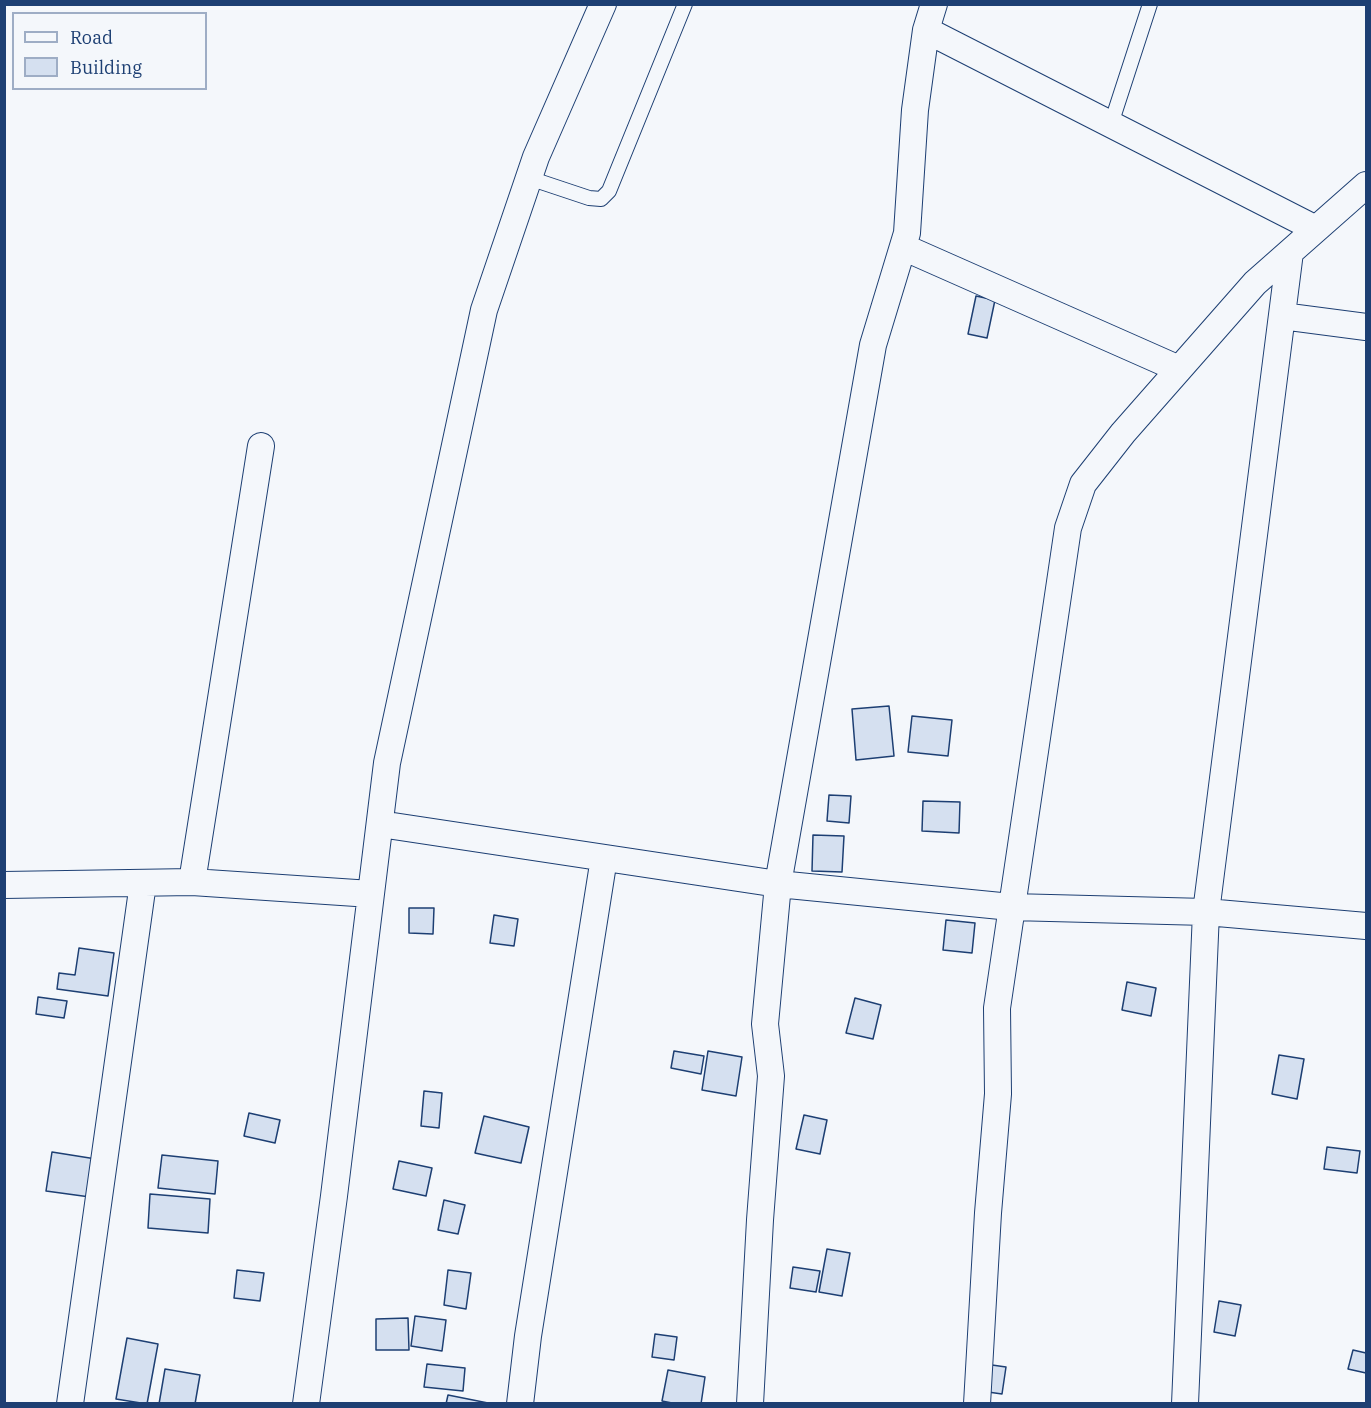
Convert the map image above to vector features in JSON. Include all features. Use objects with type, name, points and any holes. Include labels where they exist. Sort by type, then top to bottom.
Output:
[{"type":"street","points":[[306,1404],[387,763],[484,310],[536,157],[603,4]]},
{"type":"street","points":[[750,1404],[771,1076],[765,1024],[778,884],[873,345],[907,233],[915,110],[926,30],[934,4]]},
{"type":"street","points":[[926,30],[1316,229]]},
{"type":"street","points":[[977,1404],[988,1214],[998,1094],[997,1008],[1068,528],[1083,484],[1123,433],[1255,283],[1366,184]]},
{"type":"street","points":[[903,247],[1179,369]]},
{"type":"street","points":[[1185,1404],[1206,912],[1290,252]]},
{"type":"street","points":[[1282,316],[1366,327]]},
{"type":"street","points":[[192,882],[261,446]]},
{"type":"street","points":[[380,824],[778,884],[1011,907],[1206,912],[1366,926]]},
{"type":"street","points":[[520,1404],[530,1325],[604,858]]},
{"type":"street","points":[[4,885],[192,882],[371,894]]},
{"type":"street","points":[[70,1404],[143,883]]},
{"type":"lane","points":[[529,178],[589,198],[601,199],[609,191],[685,4]]},
{"type":"lane","points":[[1111,124],[1150,4]]},
{"type":"building","points":[[976,296],[995,300],[987,338],[968,334]]},
{"type":"building","points":[[889,706],[894,756],[856,760],[852,709]]},
{"type":"building","points":[[912,716],[952,720],[948,756],[908,752]]},
{"type":"building","points":[[829,795],[851,796],[849,823],[827,821]]},
{"type":"building","points":[[923,801],[960,802],[959,833],[922,831]]},
{"type":"building","points":[[813,835],[844,836],[842,872],[812,871]]},
{"type":"building","points":[[409,908],[434,908],[433,934],[409,933]]},
{"type":"building","points":[[494,915],[518,919],[514,946],[490,943]]},
{"type":"building","points":[[946,920],[975,923],[972,953],[943,950]]},
{"type":"building","points":[[79,948],[114,953],[108,996],[57,989],[59,973],[75,975]]},
{"type":"building","points":[[1127,982],[1156,988],[1151,1016],[1122,1010]]},
{"type":"building","points":[[38,997],[67,1001],[64,1018],[36,1014]]},
{"type":"building","points":[[855,998],[881,1005],[873,1039],[846,1033]]},
{"type":"building","points":[[674,1051],[704,1056],[701,1074],[671,1068]]},
{"type":"building","points":[[708,1051],[742,1057],[736,1096],[702,1090]]},
{"type":"building","points":[[1279,1055],[1304,1059],[1297,1099],[1272,1094]]},
{"type":"building","points":[[424,1091],[442,1093],[439,1128],[421,1126]]},
{"type":"building","points":[[249,1113],[280,1120],[275,1143],[244,1136]]},
{"type":"building","points":[[804,1115],[827,1120],[820,1154],[796,1149]]},
{"type":"building","points":[[484,1116],[529,1127],[521,1163],[475,1153]]},
{"type":"building","points":[[1327,1147],[1360,1151],[1357,1173],[1324,1169]]},
{"type":"building","points":[[52,1152],[96,1159],[90,1197],[46,1191]]},
{"type":"building","points":[[162,1155],[218,1161],[215,1194],[158,1188]]},
{"type":"building","points":[[399,1161],[432,1168],[426,1196],[393,1189]]},
{"type":"building","points":[[150,1194],[210,1199],[208,1233],[148,1228]]},
{"type":"building","points":[[444,1200],[465,1205],[458,1234],[438,1230]]},
{"type":"building","points":[[827,1249],[850,1253],[842,1296],[819,1292]]},
{"type":"building","points":[[793,1267],[820,1271],[816,1292],[790,1288]]},
{"type":"building","points":[[237,1270],[264,1273],[260,1301],[234,1298]]},
{"type":"building","points":[[448,1270],[471,1273],[466,1309],[444,1305]]},
{"type":"building","points":[[1219,1301],[1241,1305],[1235,1336],[1214,1332]]},
{"type":"building","points":[[415,1316],[446,1320],[442,1351],[411,1346]]},
{"type":"building","points":[[408,1318],[409,1350],[376,1350],[376,1319]]},
{"type":"building","points":[[655,1334],[677,1337],[674,1360],[652,1357]]},
{"type":"building","points":[[127,1338],[158,1344],[147,1404],[116,1399]]},
{"type":"building","points":[[1353,1350],[1366,1353],[1366,1373],[1348,1369]]},
{"type":"building","points":[[427,1364],[465,1368],[463,1391],[424,1387]]},
{"type":"building","points":[[985,1364],[1006,1367],[1002,1394],[981,1391]]},
{"type":"building","points":[[165,1369],[200,1375],[195,1404],[159,1404]]},
{"type":"building","points":[[668,1370],[705,1377],[701,1404],[677,1404],[662,1401]]},
{"type":"building","points":[[448,1395],[488,1403],[446,1404]]}]
